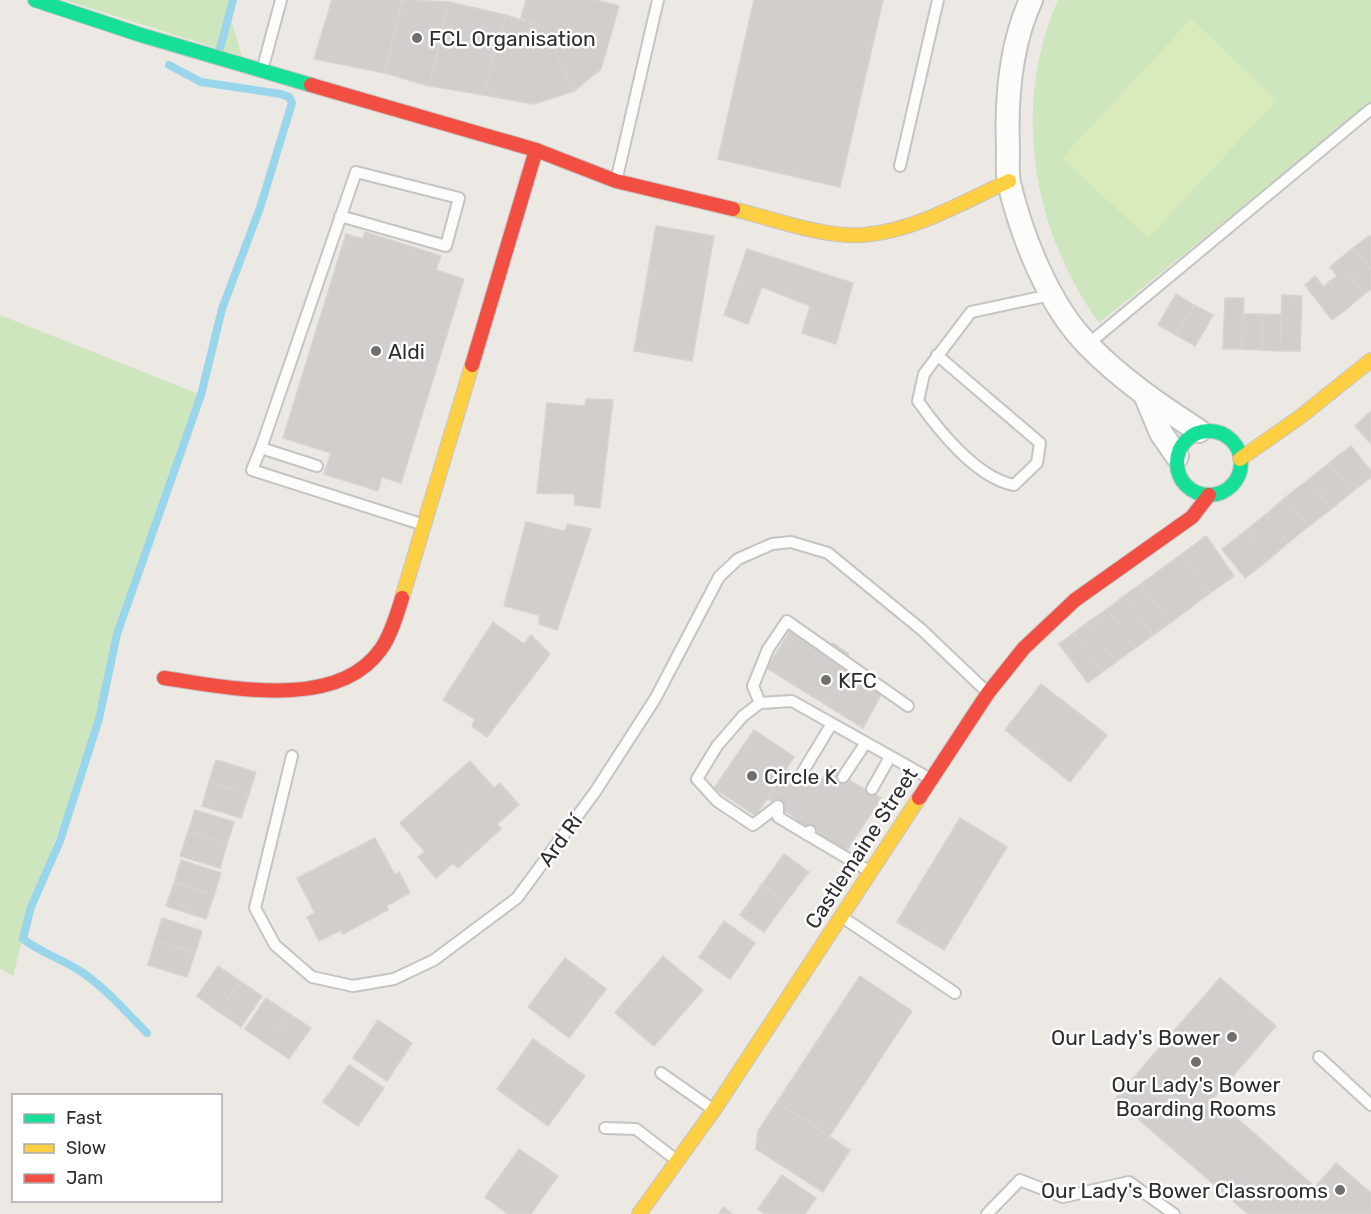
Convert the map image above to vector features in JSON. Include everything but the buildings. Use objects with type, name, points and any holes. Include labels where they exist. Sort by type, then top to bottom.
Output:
[{"type":"street","points":[[35,0],[235,63],[536,150],[616,181],[825,231],[862,235],[910,226],[1009,182]]},
{"type":"street","points":[[1031,0],[1017,39],[1010,76],[1007,120],[1009,182],[1026,234],[1051,295],[1087,345],[1146,397],[1199,431],[1236,436],[1240,459],[1300,417],[1371,360]]},
{"type":"street","points":[[164,678],[271,692],[322,687],[350,676],[379,653],[400,604],[536,150]]},
{"type":"street","points":[[1146,397],[1189,489],[1197,494],[1209,495]]},
{"type":"street","points":[[1260,428],[1300,417]]},
{"type":"street","points":[[1172,497],[1179,467],[1179,450],[1199,431]]},
{"type":"street","name":"Castlemaine Street","points":[[639,1214],[676,1159],[714,1110],[843,917],[930,779],[988,693],[1024,648],[1075,600],[1138,556],[1156,540],[1166,536],[1192,517],[1209,495],[1229,488],[1239,473],[1240,459]]},
{"type":"street","name":"Castlemaine Street","points":[[1156,540],[1162,524]]},
{"type":"lane","points":[[262,70],[281,0]]},
{"type":"lane","points":[[616,181],[658,0]]},
{"type":"lane","points":[[900,166],[938,0]]},
{"type":"lane","points":[[1087,345],[1371,109]]},
{"type":"lane","points":[[340,216],[446,246],[459,198],[356,172],[340,216],[261,448],[252,470],[424,525]]},
{"type":"lane","points":[[937,355],[1040,443],[1037,463],[1014,485],[997,482],[939,432],[918,401],[924,374],[937,355],[971,312],[1051,295]]},
{"type":"lane","points":[[261,448],[317,466]]},
{"type":"lane","name":"Ard Rí","points":[[292,756],[255,908],[275,945],[312,977],[353,987],[394,979],[434,960],[517,898],[595,792],[655,699],[719,577],[738,559],[772,544],[791,542],[814,547],[828,554],[922,630],[988,693]]},
{"type":"lane","points":[[760,703],[753,686],[768,649],[787,621],[908,706]]},
{"type":"lane","points":[[871,872],[809,833],[778,817],[778,806],[753,825],[717,801],[697,779],[717,746],[743,716],[760,703],[792,701],[930,779]]},
{"type":"lane","points":[[800,778],[831,725]]},
{"type":"lane","points":[[843,777],[865,744]]},
{"type":"lane","points":[[872,789],[890,757]]},
{"type":"lane","points":[[843,917],[955,993]]},
{"type":"lane","points":[[1319,1058],[1371,1105]]},
{"type":"lane","points":[[661,1073],[714,1110]]},
{"type":"lane","points":[[605,1128],[636,1129],[676,1159]]},
{"type":"lane","points":[[987,1214],[1020,1180],[1063,1197],[1129,1182],[1174,1214]]},
{"type":"green space","points":[[64,0],[233,0],[229,13],[242,56]]},
{"type":"green space","points":[[1058,0],[1371,0],[1371,103],[1099,323],[1076,287],[1058,248],[1044,208],[1036,167],[1033,125],[1035,83],[1044,41]]},
{"type":"green space","points":[[1191,19],[1277,100],[1148,238],[1062,158]]},
{"type":"green space","points":[[0,315],[201,395],[117,634],[99,719],[31,907],[13,976],[0,969]]},
{"type":"waterway","points":[[219,52],[233,0]]},
{"type":"waterway","points":[[147,1033],[87,975],[23,939],[31,907],[60,841],[99,719],[117,634],[201,395],[222,309],[260,208],[292,103],[289,97],[281,94],[201,82],[169,65]]},
{"type":"traffic: fast","points":[[35,0],[141,35],[311,85]]},
{"type":"traffic: fast","points":[[1203,431],[1215,431],[1232,440],[1239,451],[1241,463],[1239,475],[1232,486],[1215,495],[1203,495],[1191,490],[1182,481],[1177,469],[1177,457],[1182,445],[1191,436],[1203,431]]},
{"type":"traffic: slow","points":[[733,209],[798,227],[848,235],[863,235],[920,222],[1009,181]]},
{"type":"traffic: slow","points":[[1240,459],[1300,417],[1371,360]]},
{"type":"traffic: slow","points":[[402,598],[472,365]]},
{"type":"traffic: slow","points":[[639,1214],[714,1110],[919,798]]},
{"type":"traffic: jam","points":[[311,85],[536,150],[616,181],[733,209]]},
{"type":"traffic: jam","points":[[472,365],[536,150]]},
{"type":"traffic: jam","points":[[919,798],[988,693],[1024,648],[1075,600],[1192,517],[1209,495]]},
{"type":"traffic: jam","points":[[164,678],[218,686],[280,690],[310,688],[337,681],[362,669],[381,649],[391,631],[402,598]]},
{"type":"place","name":"FCL Organisation","points":[[417,38]]},
{"type":"place","name":"Aldi","points":[[376,351]]},
{"type":"place","name":"KFC","points":[[826,680]]},
{"type":"place","name":"Circle K","points":[[752,776]]},
{"type":"place","name":"Our Lady's Bower","points":[[1232,1037]]},
{"type":"place","name":"Our Lady's Bower Boarding Rooms","points":[[1196,1062]]},
{"type":"place","name":"Our Lady's Bower Classrooms","points":[[1340,1190]]}]
